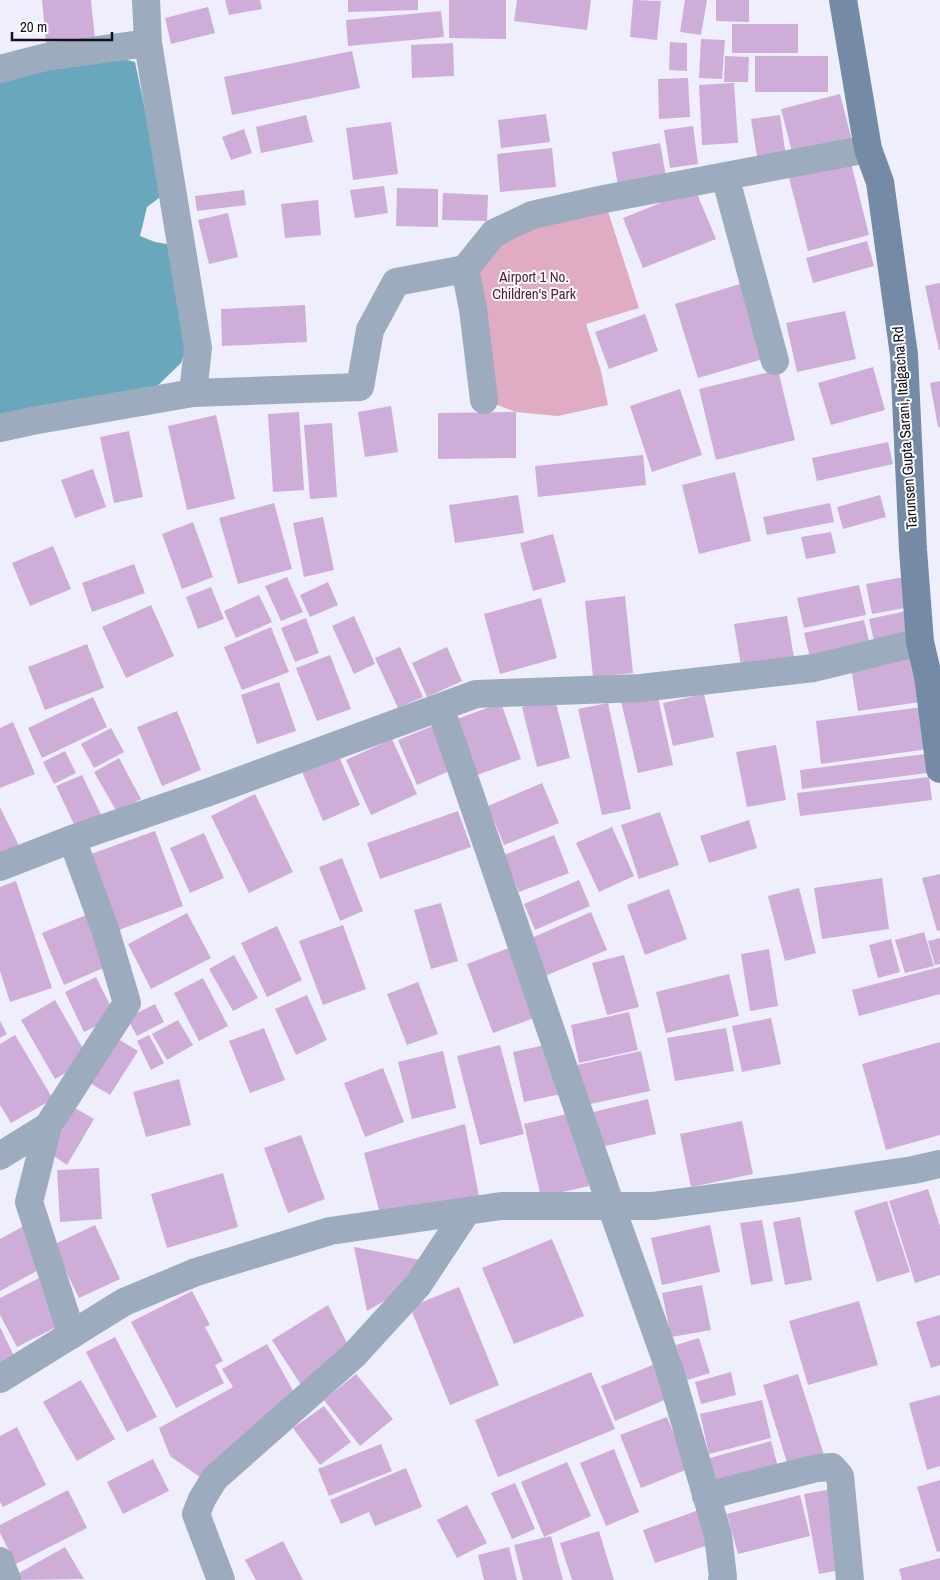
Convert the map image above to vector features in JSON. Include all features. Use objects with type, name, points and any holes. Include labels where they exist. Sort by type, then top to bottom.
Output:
[{"type":"street","points":[[146,0],[148,43],[198,348],[194,393]]},
{"type":"street","name":"Tarunsen Gupta Sarani, Italgacha Rd","points":[[843,0],[868,149],[880,182],[904,355],[913,550],[920,642],[934,675],[940,769]]},
{"type":"street","points":[[0,69],[46,57],[148,43]]},
{"type":"street","points":[[0,428],[194,393],[360,387],[370,330],[396,282],[465,269],[494,233],[532,215],[604,199],[868,149]]},
{"type":"street","points":[[725,176],[775,361]]},
{"type":"street","points":[[465,269],[475,326],[484,400]]},
{"type":"street","points":[[0,867],[72,839],[209,792],[476,694],[641,688],[814,668],[920,642]]},
{"type":"street","points":[[440,707],[611,1206],[670,1371],[718,1535],[722,1580]]},
{"type":"street","points":[[72,839],[105,929],[127,1002],[48,1126],[29,1202],[72,1335]]},
{"type":"street","points":[[0,1156],[48,1126]]},
{"type":"street","points":[[0,1379],[124,1302],[196,1272],[330,1231],[501,1206],[652,1206],[793,1188],[940,1164]]},
{"type":"street","points":[[221,1580],[196,1514],[202,1499],[215,1478],[354,1355],[418,1285],[467,1211]]},
{"type":"street","points":[[706,1496],[817,1468],[832,1467],[840,1476],[850,1580]]},
{"type":"street","points":[[0,1561],[7,1580]]},
{"type":"green space","name":"Airport 1 No. Children's Park","points":[[604,199],[639,308],[586,324],[601,371],[608,405],[558,416],[516,412],[484,400],[465,269],[494,233]]},
{"type":"water","points":[[112,56],[135,62],[163,195],[147,207],[140,236],[155,242],[173,245],[190,337],[181,363],[150,393],[0,419],[0,72]]},
{"type":"building","points":[[42,0],[91,0],[96,49],[47,53]]},
{"type":"building","points":[[225,0],[260,0],[262,9],[229,15]]},
{"type":"building","points":[[348,0],[418,0],[418,10],[348,12]]},
{"type":"building","points":[[449,0],[506,0],[506,39],[449,38]]},
{"type":"building","points":[[517,0],[591,0],[587,30],[514,21]]},
{"type":"building","points":[[633,0],[661,1],[657,40],[630,37]]},
{"type":"building","points":[[685,0],[707,0],[701,35],[680,32]]},
{"type":"building","points":[[716,0],[749,0],[749,22],[716,21]]},
{"type":"building","points":[[208,7],[215,33],[171,44],[165,18]]},
{"type":"building","points":[[441,11],[444,37],[348,46],[346,20]]},
{"type":"building","points":[[732,24],[798,24],[798,53],[732,53]]},
{"type":"building","points":[[701,39],[725,40],[722,79],[699,78]]},
{"type":"building","points":[[670,42],[687,43],[687,71],[669,70]]},
{"type":"building","points":[[453,43],[454,76],[412,78],[411,45]]},
{"type":"building","points":[[352,51],[360,88],[232,115],[224,77]]},
{"type":"building","points":[[725,56],[749,57],[748,82],[724,82]]},
{"type":"building","points":[[755,56],[828,56],[828,92],[755,92]]},
{"type":"building","points":[[688,78],[690,117],[659,119],[658,79]]},
{"type":"building","points":[[734,83],[738,143],[702,145],[699,85]]},
{"type":"building","points":[[840,94],[852,141],[793,156],[781,109]]},
{"type":"building","points":[[546,114],[550,142],[501,148],[498,120]]},
{"type":"building","points":[[306,115],[313,142],[261,153],[256,127]]},
{"type":"building","points":[[780,115],[786,157],[758,162],[751,119]]},
{"type":"building","points":[[391,122],[398,174],[353,180],[346,128]]},
{"type":"building","points":[[693,126],[698,164],[670,168],[664,130]]},
{"type":"building","points":[[244,129],[252,153],[231,160],[222,137]]},
{"type":"building","points":[[660,143],[666,176],[618,185],[612,152]]},
{"type":"building","points":[[552,148],[556,187],[500,192],[497,154]]},
{"type":"building","points":[[851,163],[869,235],[808,251],[789,178]]},
{"type":"building","points":[[384,186],[388,213],[355,218],[350,190]]},
{"type":"building","points":[[397,188],[438,189],[438,227],[396,226]]},
{"type":"building","points":[[695,189],[716,239],[643,268],[623,218]]},
{"type":"building","points":[[244,190],[246,205],[197,211],[195,196]]},
{"type":"building","points":[[443,193],[488,195],[487,221],[442,220]]},
{"type":"building","points":[[318,200],[321,235],[285,238],[281,204]]},
{"type":"building","points":[[228,213],[238,257],[209,264],[198,220]]},
{"type":"building","points":[[867,241],[874,266],[813,283],[806,258]]},
{"type":"building","points":[[743,283],[767,358],[698,378],[675,304]]},
{"type":"building","points":[[940,283],[940,350],[939,350],[925,286]]},
{"type":"building","points":[[305,305],[307,342],[222,346],[221,309]]},
{"type":"building","points":[[845,311],[856,359],[797,372],[786,323]]},
{"type":"building","points":[[645,314],[658,351],[609,369],[595,332]]},
{"type":"building","points":[[873,367],[885,410],[831,425],[818,383]]},
{"type":"building","points":[[778,370],[795,440],[716,460],[699,389]]},
{"type":"building","points":[[940,381],[940,427],[938,427],[930,383]]},
{"type":"building","points":[[680,389],[702,455],[652,472],[630,406]]},
{"type":"building","points":[[391,406],[398,452],[365,457],[358,412]]},
{"type":"building","points":[[299,412],[304,490],[273,492],[268,414]]},
{"type":"building","points":[[516,412],[516,458],[438,459],[438,413]]},
{"type":"building","points":[[216,415],[235,499],[187,510],[168,426]]},
{"type":"building","points":[[332,423],[337,497],[310,499],[304,425]]},
{"type":"building","points":[[129,431],[143,497],[114,503],[100,437]]},
{"type":"building","points":[[888,442],[893,464],[817,481],[812,458]]},
{"type":"building","points":[[643,455],[646,485],[538,497],[535,466]]},
{"type":"building","points":[[93,469],[106,507],[75,518],[61,480]]},
{"type":"building","points":[[735,472],[751,541],[699,554],[682,485]]},
{"type":"building","points":[[518,495],[524,533],[455,543],[449,505]]},
{"type":"building","points":[[880,495],[886,517],[843,529],[837,507]]},
{"type":"building","points":[[274,503],[292,569],[238,584],[219,518]]},
{"type":"building","points":[[830,503],[834,522],[767,535],[763,517]]},
{"type":"building","points":[[323,517],[334,570],[304,577],[293,523]]},
{"type":"building","points":[[193,522],[213,577],[182,589],[162,534]]},
{"type":"building","points":[[831,532],[836,553],[806,559],[801,537]]},
{"type":"building","points":[[553,534],[566,582],[533,591],[520,543]]},
{"type":"building","points":[[53,546],[71,589],[30,606],[12,563]]},
{"type":"building","points":[[134,564],[145,593],[92,612],[82,583]]},
{"type":"building","points":[[287,577],[303,612],[281,621],[265,586]]},
{"type":"building","points":[[904,577],[910,607],[872,614],[866,584]]},
{"type":"building","points":[[328,582],[338,605],[310,617],[300,595]]},
{"type":"building","points":[[859,585],[866,615],[804,628],[797,598]]},
{"type":"building","points":[[211,587],[224,619],[198,629],[186,597]]},
{"type":"building","points":[[259,595],[272,622],[236,638],[224,611]]},
{"type":"building","points":[[625,596],[633,673],[593,677],[585,601]]},
{"type":"building","points":[[541,598],[557,658],[500,674],[484,614]]},
{"type":"building","points":[[151,605],[174,656],[126,678],[102,627]]},
{"type":"building","points":[[911,610],[916,637],[875,646],[869,619]]},
{"type":"building","points":[[354,616],[375,664],[354,674],[332,626]]},
{"type":"building","points":[[787,616],[794,658],[741,666],[734,624]]},
{"type":"building","points":[[306,618],[319,653],[295,662],[281,628]]},
{"type":"building","points":[[864,620],[870,645],[810,658],[804,633]]},
{"type":"building","points":[[271,627],[289,672],[242,690],[224,647]]},
{"type":"building","points":[[87,644],[104,688],[45,710],[28,667]]},
{"type":"building","points":[[400,647],[423,697],[398,708],[375,658]]},
{"type":"building","points":[[447,647],[462,681],[427,697],[412,663]]},
{"type":"building","points":[[330,655],[351,709],[317,721],[296,668]]},
{"type":"building","points":[[920,656],[927,701],[858,711],[851,667]]},
{"type":"building","points":[[279,682],[296,731],[257,744],[241,695]]},
{"type":"building","points":[[657,693],[673,765],[638,773],[621,701]]},
{"type":"building","points":[[704,694],[714,737],[673,746],[663,703]]},
{"type":"building","points":[[93,697],[107,727],[42,758],[28,728]]},
{"type":"building","points":[[555,699],[570,758],[537,767],[522,707]]},
{"type":"building","points":[[501,703],[521,759],[477,775],[457,719]]},
{"type":"building","points":[[608,703],[631,809],[602,815],[578,709]]},
{"type":"building","points":[[922,707],[928,749],[821,764],[816,721]]},
{"type":"building","points":[[177,711],[201,770],[162,786],[137,727]]},
{"type":"building","points":[[13,722],[35,774],[0,788],[0,728]]},
{"type":"building","points":[[435,725],[454,769],[417,785],[398,740]]},
{"type":"building","points":[[111,728],[124,752],[94,768],[81,744]]},
{"type":"building","points":[[392,739],[417,794],[371,815],[346,760]]},
{"type":"building","points":[[776,745],[786,800],[747,807],[736,752]]},
{"type":"building","points":[[65,751],[76,773],[54,784],[43,762]]},
{"type":"building","points":[[337,752],[360,805],[323,821],[300,767]]},
{"type":"building","points":[[925,754],[927,773],[802,789],[800,770]]},
{"type":"building","points":[[119,758],[141,799],[117,812],[94,772]]},
{"type":"building","points":[[82,775],[105,823],[79,835],[56,786]]},
{"type":"building","points":[[929,777],[932,800],[800,816],[797,793]]},
{"type":"building","points":[[542,783],[559,823],[504,845],[488,806]]},
{"type":"building","points":[[255,794],[293,872],[249,893],[211,816]]},
{"type":"building","points":[[0,807],[21,850],[0,861]]},
{"type":"building","points":[[458,811],[471,847],[380,879],[367,843]]},
{"type":"building","points":[[660,812],[679,865],[639,879],[621,825]]},
{"type":"building","points":[[749,820],[757,848],[709,863],[700,836]]},
{"type":"building","points":[[612,827],[634,876],[599,892],[576,843]]},
{"type":"building","points":[[155,831],[183,906],[119,930],[91,854]]},
{"type":"building","points":[[204,833],[224,878],[190,893],[170,848]]},
{"type":"building","points":[[554,835],[569,873],[519,892],[504,855]]},
{"type":"building","points":[[342,858],[363,911],[340,921],[319,867]]},
{"type":"building","points":[[940,874],[940,930],[937,931],[922,878]]},
{"type":"building","points":[[882,878],[889,929],[822,939],[814,888]]},
{"type":"building","points":[[579,880],[590,906],[535,930],[524,904]]},
{"type":"building","points":[[16,881],[52,988],[10,1002],[0,971],[0,887]]},
{"type":"building","points":[[799,888],[816,953],[785,961],[768,896]]},
{"type":"building","points":[[669,889],[687,939],[645,955],[627,905]]},
{"type":"building","points":[[441,903],[458,961],[431,969],[414,910]]},
{"type":"building","points":[[591,912],[607,950],[545,976],[529,939]]},
{"type":"building","points":[[187,913],[211,958],[151,989],[128,944]]},
{"type":"building","points":[[86,915],[108,966],[64,985],[42,933]]},
{"type":"building","points":[[343,925],[366,989],[323,1005],[299,941]]},
{"type":"building","points":[[277,926],[302,980],[267,997],[241,943]]},
{"type":"building","points":[[924,932],[934,966],[905,973],[895,940]]},
{"type":"building","points":[[940,938],[940,964],[935,965],[928,941]]},
{"type":"building","points":[[891,939],[900,972],[878,978],[869,945]]},
{"type":"building","points":[[514,946],[540,1016],[493,1033],[467,964]]},
{"type":"building","points":[[769,949],[778,1006],[750,1011],[741,954]]},
{"type":"building","points":[[234,955],[258,998],[233,1011],[209,969]]},
{"type":"building","points":[[624,955],[639,1007],[607,1015],[592,963]]},
{"type":"building","points":[[940,967],[940,994],[859,1016],[852,990]]},
{"type":"building","points":[[729,974],[739,1016],[666,1033],[656,992]]},
{"type":"building","points":[[96,977],[116,1017],[84,1032],[65,992]]},
{"type":"building","points":[[203,978],[228,1026],[199,1041],[174,993]]},
{"type":"building","points":[[418,982],[438,1034],[407,1045],[387,994]]},
{"type":"building","points":[[307,995],[327,1040],[296,1055],[275,1009]]},
{"type":"building","points":[[55,1000],[89,1059],[55,1079],[21,1020]]},
{"type":"building","points":[[155,1004],[164,1022],[137,1036],[127,1018]]},
{"type":"building","points":[[629,1012],[638,1050],[579,1063],[571,1025]]},
{"type":"building","points":[[771,1018],[781,1064],[742,1072],[732,1026]]},
{"type":"building","points":[[178,1020],[193,1045],[167,1060],[152,1034]]},
{"type":"building","points":[[0,1021],[7,1034],[0,1038]]},
{"type":"building","points":[[264,1028],[285,1080],[250,1093],[229,1041]]},
{"type":"building","points":[[726,1028],[734,1071],[675,1081],[667,1038]]},
{"type":"building","points":[[15,1035],[53,1099],[11,1123],[0,1105],[0,1044]]},
{"type":"building","points":[[149,1035],[164,1063],[151,1070],[137,1041]]},
{"type":"building","points":[[118,1039],[138,1051],[110,1095],[90,1083]]},
{"type":"building","points":[[940,1042],[940,1135],[886,1150],[862,1064]]},
{"type":"building","points":[[550,1044],[561,1094],[524,1102],[513,1052]]},
{"type":"building","points":[[500,1045],[524,1134],[480,1145],[457,1056]]},
{"type":"building","points":[[443,1051],[456,1108],[412,1119],[398,1062]]},
{"type":"building","points":[[641,1051],[650,1091],[586,1105],[577,1065]]},
{"type":"building","points":[[383,1068],[404,1122],[365,1137],[344,1083]]},
{"type":"building","points":[[179,1079],[191,1125],[146,1137],[133,1092]]},
{"type":"building","points":[[648,1099],[656,1134],[597,1148],[589,1113]]},
{"type":"building","points":[[75,1108],[94,1119],[67,1165],[49,1153]]},
{"type":"building","points":[[571,1113],[589,1186],[541,1197],[524,1124]]},
{"type":"building","points":[[742,1121],[753,1174],[691,1187],[680,1134]]},
{"type":"building","points":[[465,1124],[480,1201],[380,1214],[364,1153]]},
{"type":"building","points":[[301,1135],[325,1199],[288,1213],[264,1148]]},
{"type":"building","points":[[99,1168],[102,1219],[60,1222],[57,1170]]},
{"type":"building","points":[[223,1173],[238,1227],[167,1248],[151,1194]]},
{"type":"building","points":[[928,1189],[940,1226],[940,1275],[915,1283],[889,1201]]},
{"type":"building","points":[[887,1201],[910,1272],[877,1282],[854,1211]]},
{"type":"building","points":[[800,1217],[812,1280],[785,1285],[773,1222]]},
{"type":"building","points":[[762,1220],[773,1281],[751,1285],[740,1223]]},
{"type":"building","points":[[95,1225],[120,1279],[79,1298],[53,1245]]},
{"type":"building","points":[[710,1225],[720,1272],[662,1285],[651,1238]]},
{"type":"building","points":[[24,1226],[46,1266],[0,1291],[0,1239]]},
{"type":"building","points":[[552,1239],[584,1316],[514,1344],[482,1268]]},
{"type":"building","points":[[354,1247],[431,1262],[407,1288],[367,1311]]},
{"type":"building","points":[[39,1278],[62,1324],[17,1347],[0,1315],[0,1298]]},
{"type":"building","points":[[702,1285],[711,1330],[671,1337],[662,1293]]},
{"type":"building","points":[[459,1287],[499,1385],[450,1405],[410,1307]]},
{"type":"building","points":[[192,1291],[210,1325],[205,1327],[223,1361],[215,1365],[224,1383],[176,1408],[131,1322]]},
{"type":"building","points":[[859,1301],[878,1365],[808,1385],[789,1321]]},
{"type":"building","points":[[328,1305],[349,1347],[303,1388],[272,1340]]},
{"type":"building","points":[[940,1315],[940,1365],[931,1368],[916,1322]]},
{"type":"building","points":[[0,1327],[15,1358],[0,1365]]},
{"type":"building","points":[[115,1337],[157,1417],[127,1432],[86,1352]]},
{"type":"building","points":[[699,1338],[710,1373],[687,1380],[676,1345]]},
{"type":"building","points":[[267,1344],[296,1396],[201,1478],[170,1456],[159,1428],[233,1387],[222,1369]]},
{"type":"building","points":[[660,1362],[674,1396],[615,1421],[601,1386]]},
{"type":"building","points":[[591,1372],[615,1429],[498,1477],[475,1420]]},
{"type":"building","points":[[731,1372],[736,1395],[701,1404],[695,1382]]},
{"type":"building","points":[[356,1374],[393,1419],[360,1446],[324,1400]]},
{"type":"building","points":[[798,1374],[824,1455],[788,1466],[763,1385]]},
{"type":"building","points":[[81,1380],[115,1439],[77,1461],[43,1402]]},
{"type":"building","points":[[940,1395],[940,1466],[927,1470],[909,1403]]},
{"type":"building","points":[[762,1400],[771,1438],[709,1454],[700,1414]]},
{"type":"building","points":[[324,1406],[351,1442],[320,1465],[293,1428]]},
{"type":"building","points":[[667,1417],[688,1469],[641,1488],[620,1435]]},
{"type":"building","points":[[17,1427],[46,1485],[3,1507],[0,1502],[0,1436]]},
{"type":"building","points":[[771,1441],[779,1471],[718,1488],[710,1458]]},
{"type":"building","points":[[381,1444],[392,1471],[329,1496],[318,1469]]},
{"type":"building","points":[[614,1449],[639,1512],[606,1526],[580,1463]]},
{"type":"building","points":[[153,1459],[169,1491],[123,1514],[107,1482]]},
{"type":"building","points":[[567,1462],[591,1516],[544,1537],[521,1482]]},
{"type":"building","points":[[406,1468],[422,1507],[375,1526],[369,1512],[341,1524],[330,1500]]},
{"type":"building","points":[[940,1480],[940,1551],[937,1552],[917,1487]]},
{"type":"building","points":[[515,1483],[535,1529],[512,1539],[491,1493]]},
{"type":"building","points":[[832,1489],[846,1569],[819,1574],[804,1494]]},
{"type":"building","points":[[68,1490],[87,1528],[16,1564],[0,1533],[0,1525]]},
{"type":"building","points":[[800,1495],[810,1536],[738,1554],[727,1514]]},
{"type":"building","points":[[467,1505],[487,1543],[457,1558],[437,1520]]},
{"type":"building","points":[[699,1510],[711,1544],[655,1563],[643,1530]]},
{"type":"building","points":[[599,1531],[614,1580],[572,1580],[560,1543]]},
{"type":"building","points":[[551,1536],[563,1580],[523,1580],[514,1545]]},
{"type":"building","points":[[283,1541],[303,1580],[256,1580],[245,1560]]},
{"type":"building","points":[[65,1547],[84,1579],[11,1580],[10,1578]]},
{"type":"building","points":[[509,1547],[517,1580],[484,1580],[478,1555]]},
{"type":"building","points":[[940,1558],[940,1580],[902,1580],[899,1569]]}]
